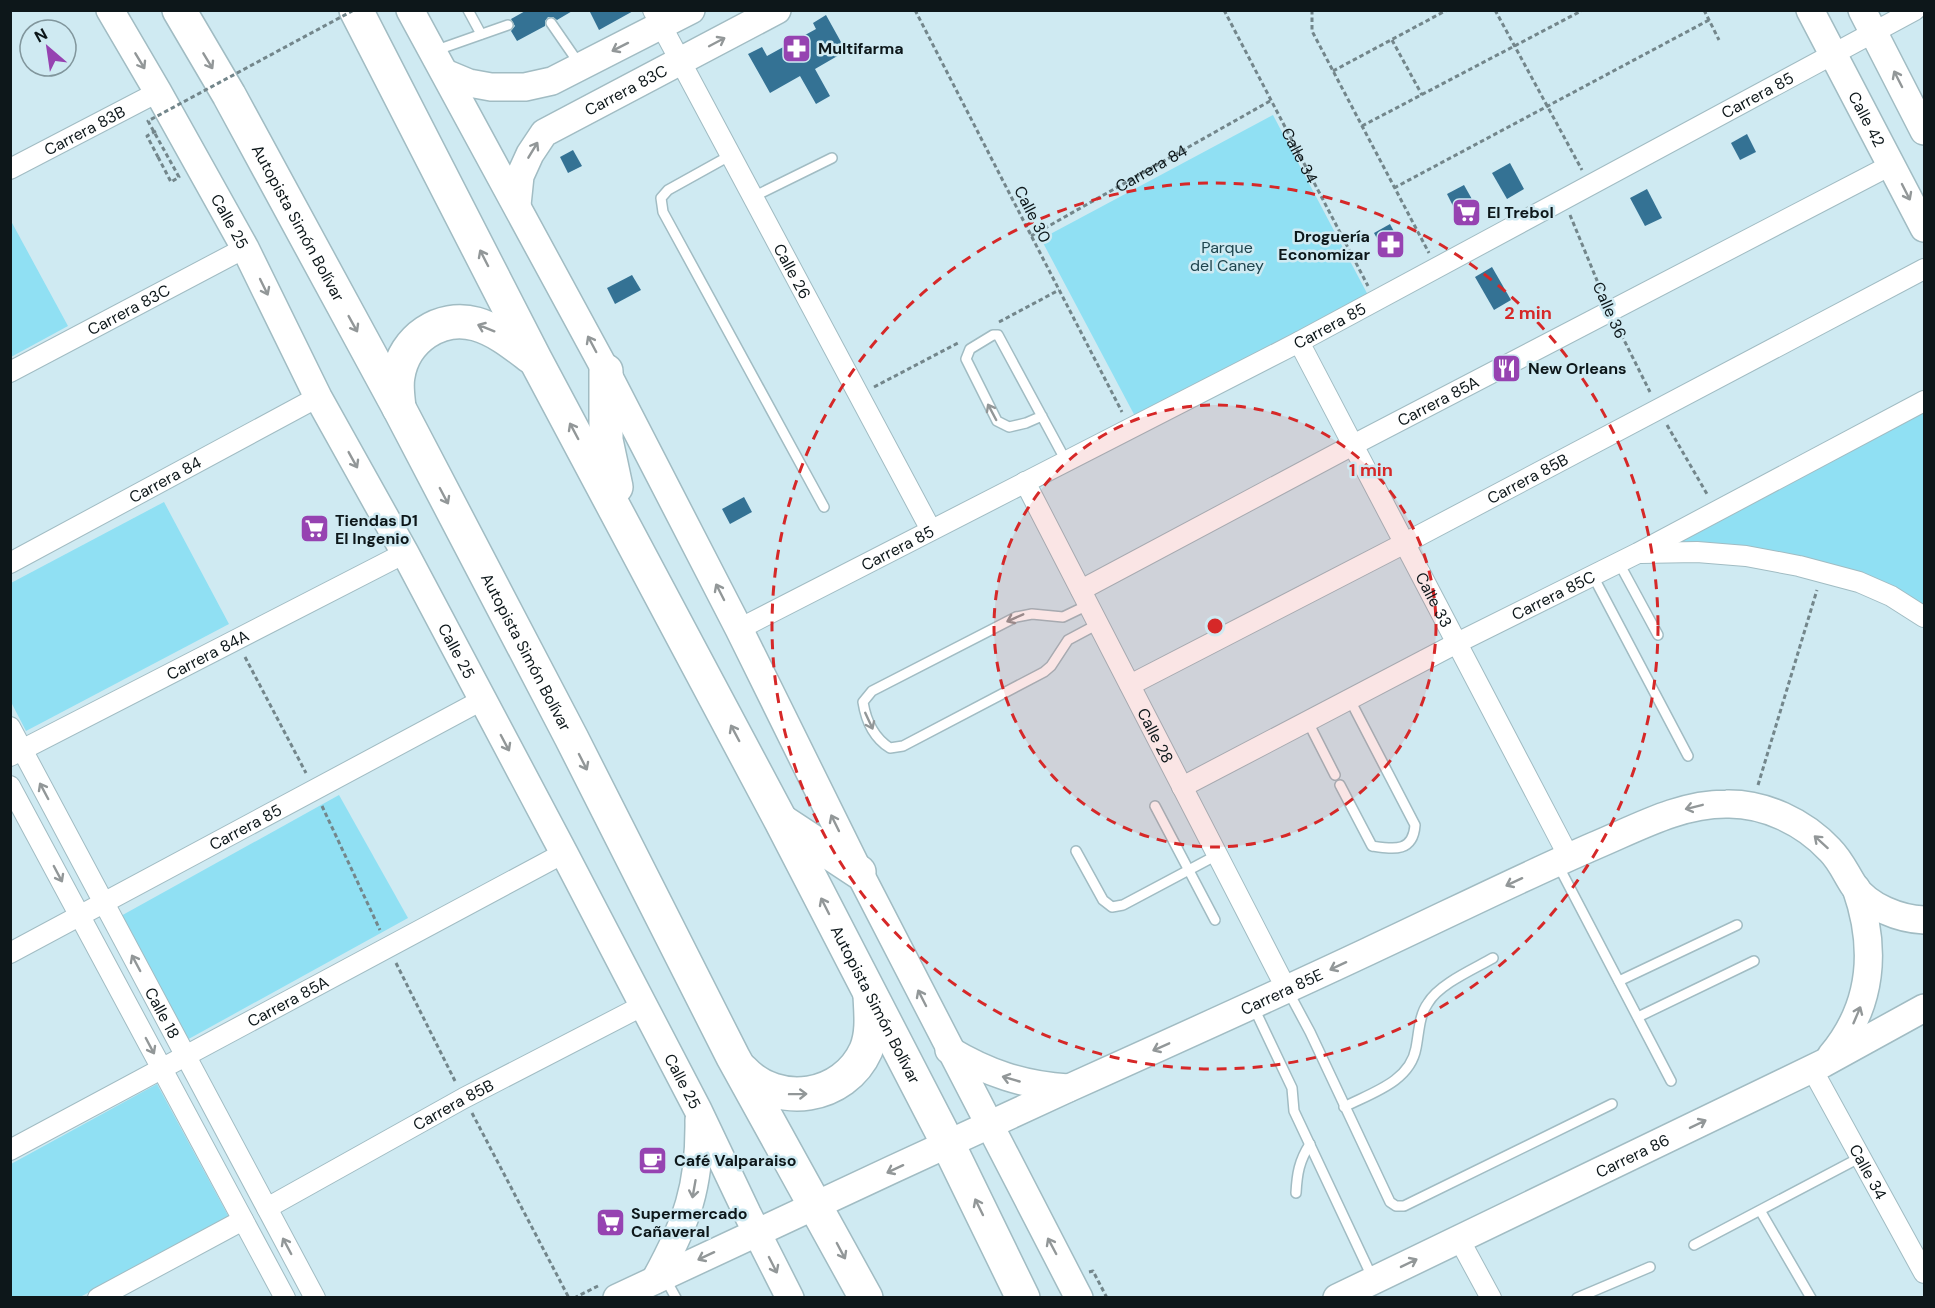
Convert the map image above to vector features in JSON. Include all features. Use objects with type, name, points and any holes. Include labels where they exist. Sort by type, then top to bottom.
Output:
[{"type":"highway","name":"Autopista Simón Bolívar","points":[[179,10],[229,95],[399,408],[571,737],[733,1057],[817,1205],[866,1298]]},
{"type":"highway","name":"Autopista Simón Bolívar","points":[[355,10],[535,359],[781,820],[948,1144],[1023,1298]]},
{"type":"highway","points":[[399,408],[398,375],[404,356],[425,332],[444,323],[463,321],[493,330],[535,359]]},
{"type":"highway","points":[[606,370],[606,440],[613,477],[633,540]]},
{"type":"highway","points":[[781,820],[859,873]]},
{"type":"highway","points":[[733,1057],[747,1075],[766,1088],[777,1092],[801,1095],[824,1090],[844,1078],[860,1061],[866,1050],[872,1025],[869,990]]},
{"type":"street","name":"Calle 25","points":[[110,10],[151,96],[245,249],[318,397],[405,553],[564,853],[698,1110],[790,1298]]},
{"type":"street","points":[[410,10],[606,370],[739,629],[949,1050],[1079,1298]]},
{"type":"street","points":[[439,62],[469,82],[490,87],[525,87],[552,81],[581,67],[657,18],[691,10]]},
{"type":"street","name":"Carrera 83C","points":[[517,205],[520,176],[530,154],[544,133],[777,10]]},
{"type":"street","name":"Calle 42","points":[[1810,10],[1893,164],[1924,228]]},
{"type":"street","name":"Carrera 85","points":[[739,629],[1299,342],[1437,268],[1834,52],[1868,22],[1915,10]]},
{"type":"street","name":"Calle 26","points":[[657,18],[931,530]]},
{"type":"street","points":[[1868,22],[1924,131]]},
{"type":"street","name":"Carrera 83B","points":[[10,169],[151,96]]},
{"type":"street","name":"Carrera 85A","points":[[1085,598],[1353,445],[1893,164]]},
{"type":"street","name":"Carrera 83C","points":[[10,372],[245,249]]},
{"type":"street","name":"Carrera 85B","points":[[1130,685],[1405,543],[1924,269]]},
{"type":"street","name":"Calle 33","points":[[1299,342],[1457,643],[1563,860]]},
{"type":"street","name":"Carrera 84","points":[[10,563],[318,397]]},
{"type":"street","name":"Carrera 85C","points":[[1182,787],[1457,643],[1619,563],[1924,401]]},
{"type":"street","name":"Calle 28","points":[[1025,482],[1287,990]]},
{"type":"street","points":[[1638,553],[1697,552],[1746,556],[1799,566],[1859,582],[1891,596],[1924,617]]},
{"type":"street","name":"Carrera 84A","points":[[16,753],[405,553]]},
{"type":"street","name":"Carrera 85","points":[[10,953],[482,700]]},
{"type":"street","name":"Calle 18","points":[[10,727],[16,753],[104,903],[315,1298]]},
{"type":"street","name":"Calle 18","points":[[10,786],[285,1298]]},
{"type":"street","name":"Carrera 85E","points":[[817,1205],[1287,990],[1563,860],[1670,814],[1702,805],[1752,806]]},
{"type":"street","points":[[1752,806],[1795,822],[1831,850],[1845,868],[1864,910],[1870,957],[1862,1003],[1840,1046],[1818,1066]]},
{"type":"street","name":"Carrera 85A","points":[[10,1150],[564,853]]},
{"type":"street","points":[[1856,888],[1881,908],[1900,917],[1924,921]]},
{"type":"street","name":"Carrera 85B","points":[[267,1208],[464,1098],[642,1006]]},
{"type":"street","name":"Carrera 86","points":[[1337,1298],[1818,1066],[1924,1008]]},
{"type":"street","points":[[949,1050],[997,1075],[1023,1083],[1069,1088]]},
{"type":"street","name":"Calle 34","points":[[1818,1066],[1861,1157],[1924,1274]]},
{"type":"street","points":[[665,1284],[692,1199],[699,1155],[698,1110]]},
{"type":"street","points":[[611,1290],[665,1284],[757,1233],[817,1205]]},
{"type":"street","points":[[98,1298],[243,1220]]},
{"type":"street","points":[[1459,1239],[1491,1298]]},
{"type":"lane","points":[[468,10],[481,34]]},
{"type":"lane","points":[[551,23],[581,67]]},
{"type":"lane","points":[[439,62],[481,34],[508,25]]},
{"type":"lane","points":[[731,155],[668,190],[661,198],[663,212],[824,507]]},
{"type":"lane","points":[[753,198],[832,158]]},
{"type":"lane","points":[[1042,416],[1026,423],[1009,426],[997,421],[966,359],[970,349],[993,335],[998,335],[1042,416],[1066,461]]},
{"type":"lane","points":[[1619,563],[1658,635]]},
{"type":"lane","points":[[1593,576],[1688,756]]},
{"type":"lane","points":[[1085,598],[1063,618],[1032,614],[1016,617],[872,691],[863,702],[865,715],[879,741],[890,748],[903,746],[1044,672],[1051,666],[1068,640],[1098,624]]},
{"type":"lane","points":[[1340,785],[1372,846],[1400,848],[1411,839],[1415,825],[1350,700]]},
{"type":"lane","points":[[1308,722],[1335,775]]},
{"type":"lane","points":[[1155,806],[1215,920]]},
{"type":"lane","points":[[1076,851],[1104,900],[1112,907],[1123,905],[1217,855]]},
{"type":"lane","points":[[1563,860],[1619,981],[1671,1081]]},
{"type":"lane","points":[[1619,981],[1737,925]]},
{"type":"lane","points":[[1344,1107],[1398,1079],[1408,1070],[1414,1058],[1422,1016],[1428,1002],[1439,990],[1493,958]]},
{"type":"lane","points":[[1638,1017],[1754,961]]},
{"type":"lane","points":[[1287,990],[1310,1032],[1390,1202],[1396,1206],[1404,1206],[1612,1104]]},
{"type":"lane","points":[[1252,1006],[1292,1088],[1294,1111],[1374,1280]]},
{"type":"lane","points":[[1296,1193],[1297,1171],[1310,1144]]},
{"type":"lane","points":[[1694,1245],[1761,1212],[1861,1157]]},
{"type":"lane","points":[[1761,1212],[1811,1298]]},
{"type":"lane","points":[[1582,1297],[1650,1267]]},
{"type":"path","points":[[147,136],[171,182],[179,177],[148,121],[355,10]]},
{"type":"path","name":"Calle 30","points":[[915,10],[1130,428]]},
{"type":"path","name":"Calle 34","points":[[1224,10],[1376,300]]},
{"type":"path","points":[[1312,10],[1312,32],[1437,268]]},
{"type":"path","points":[[1333,71],[1447,10]]},
{"type":"path","points":[[1495,10],[1590,184]]},
{"type":"path","points":[[1570,10],[1573,16]]},
{"type":"path","points":[[1362,126],[1583,10]]},
{"type":"path","points":[[1704,10],[1719,40]]},
{"type":"path","points":[[1394,188],[1709,20]]},
{"type":"path","points":[[1392,39],[1422,95]]},
{"type":"path","points":[[151,96],[155,119]]},
{"type":"path","name":"Carrera 84","points":[[1031,236],[1270,101]]},
{"type":"path","name":"Calle 36","points":[[1563,199],[1610,311],[1658,410],[1716,512]]},
{"type":"path","points":[[1752,806],[1822,573]]},
{"type":"path","points":[[236,640],[315,790],[388,947],[464,1098],[569,1298]]},
{"type":"path","points":[[574,1298],[611,1290]]},
{"type":"green space","name":"Parque del Caney","points":[[1273,115],[1369,297],[1137,420],[1041,239]]},
{"type":"green space","points":[[11,221],[68,326],[10,357]]},
{"type":"green space","points":[[1924,401],[1924,617],[1799,566],[1638,553]]},
{"type":"green space","points":[[164,502],[229,624],[26,731],[11,702],[11,583]]},
{"type":"green space","points":[[339,795],[408,918],[185,1041],[119,917]]},
{"type":"green space","points":[[157,1084],[230,1219],[80,1297],[11,1298],[11,1164]]},
{"type":"building","points":[[527,10],[574,10],[557,20],[548,17],[545,26],[517,41],[511,31],[515,26],[511,19]]},
{"type":"building","points":[[589,10],[635,10],[599,30]]},
{"type":"building","points":[[826,15],[846,51],[815,69],[830,96],[816,104],[800,76],[770,93],[748,54],[762,47],[767,56],[816,29],[813,23]]},
{"type":"building","points":[[1747,134],[1756,152],[1740,160],[1731,143]]},
{"type":"building","points":[[573,150],[582,166],[568,173],[560,157]]},
{"type":"building","points":[[1510,163],[1524,189],[1507,199],[1492,173]]},
{"type":"building","points":[[1464,185],[1478,210],[1460,220],[1447,194]]},
{"type":"building","points":[[1647,189],[1662,218],[1645,226],[1630,198]]},
{"type":"building","points":[[1390,224],[1401,245],[1385,253],[1374,233]]},
{"type":"building","points":[[1492,267],[1511,300],[1494,310],[1475,277]]},
{"type":"building","points":[[632,275],[641,290],[615,304],[607,288]]},
{"type":"building","points":[[744,497],[752,512],[730,524],[722,509]]},
{"type":"place","name":"Multifarma","points":[[797,48]]},
{"type":"place","name":"El Trebol","points":[[1466,212]]},
{"type":"place","name":"Droguería Economizar","points":[[1391,245]]},
{"type":"place","name":"New Orleans","points":[[1507,368]]},
{"type":"place","name":"Tiendas D1 El Ingenio","points":[[314,529]]},
{"type":"place","name":"Café Valparaiso","points":[[653,1160]]},
{"type":"place","name":"Supermercado Cañaveral","points":[[610,1222]]}]
